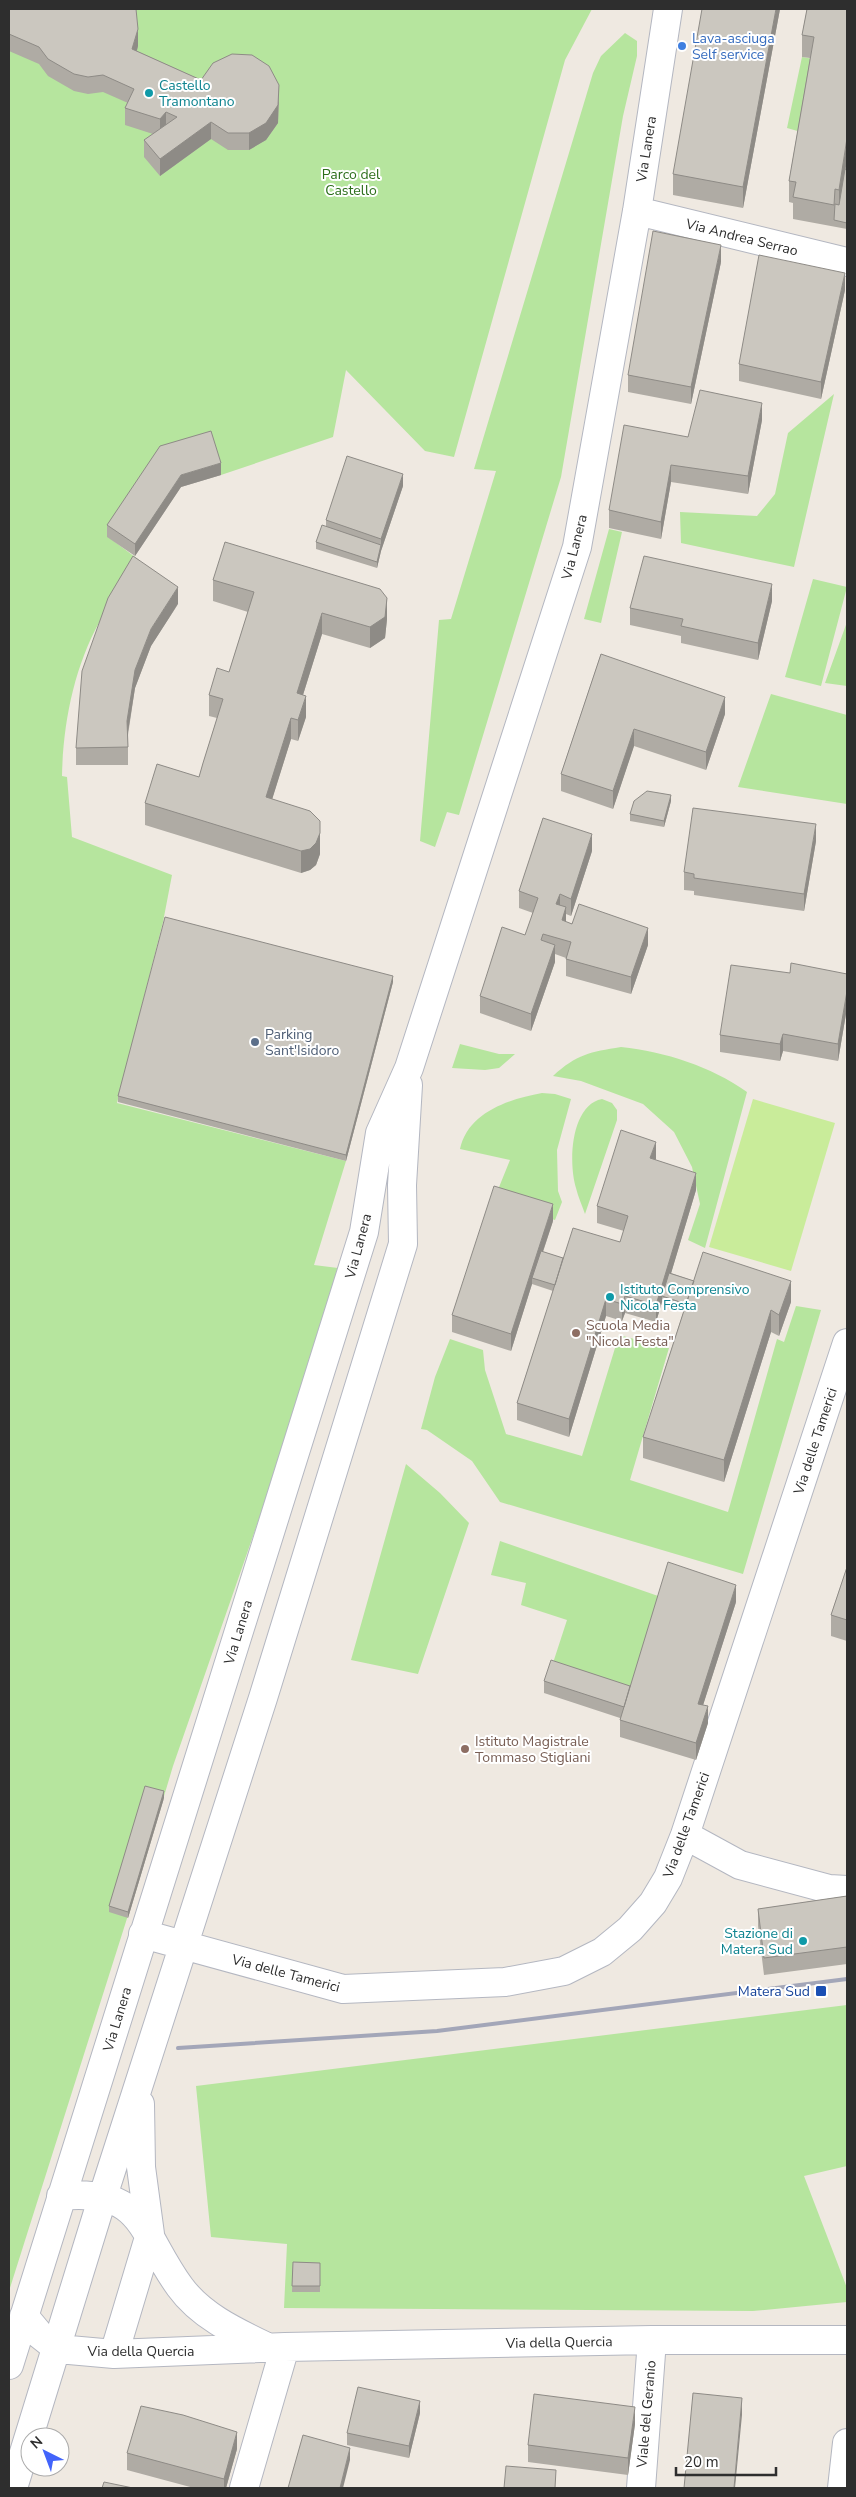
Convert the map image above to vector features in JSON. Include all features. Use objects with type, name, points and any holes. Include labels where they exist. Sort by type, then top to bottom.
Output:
[{"type":"street","name":"Via Lanera","points":[[9,2365],[364,1232],[380,1133],[409,1068],[577,547],[636,211],[668,9]]},
{"type":"street","name":"Via Andrea Serrao","points":[[636,211],[847,262]]},
{"type":"street","name":"Via Lanera","points":[[14,2488],[58,2349],[103,2196],[263,1698],[403,1244],[402,1186],[409,1068]]},
{"type":"street","name":"Via delle Tamerici","points":[[143,1934],[343,1988],[505,1982],[564,1972],[602,1952],[630,1929],[652,1903],[663,1886],[685,1835],[847,1343]]},
{"type":"street","points":[[685,1835],[740,1865],[829,1889],[847,1890]]},
{"type":"street","name":"Via Lanera","points":[[114,2354],[150,2234],[141,2167],[139,2085]]},
{"type":"street","points":[[61,2196],[86,2194],[103,2196],[122,2204],[138,2217],[150,2234]]},
{"type":"street","name":"Via della Quercia","points":[[150,2234],[181,2288],[219,2323],[278,2348]]},
{"type":"street","points":[[24,2316],[39,2334],[58,2349]]},
{"type":"street","name":"Via della Quercia","points":[[58,2349],[114,2354],[278,2348],[652,2340],[847,2340]]},
{"type":"street","name":"Viale del Geranio","points":[[641,2488],[652,2340]]},
{"type":"street","points":[[244,2488],[278,2348]]},
{"type":"street","points":[[842,2488],[847,2443]]},
{"type":"green space","name":"Parco del Castello","points":[[9,9],[592,9],[565,60],[454,457],[425,451],[346,370],[333,437],[221,475],[211,443],[107,536],[139,560],[131,576],[100,621],[91,639],[83,657],[72,696],[65,736],[62,776],[67,777],[72,837],[172,875],[163,922],[117,1103],[346,1161],[314,1265],[346,1269],[173,1766],[136,1890],[9,2291]]},
{"type":"green space","points":[[625,33],[637,41],[637,56],[623,116],[561,477],[459,815],[447,812],[435,847],[420,841],[439,620],[451,619],[496,471],[474,469],[593,73],[601,56]]},
{"type":"green space","points":[[802,57],[814,59],[801,132],[787,128]]},
{"type":"green space","points":[[834,394],[794,567],[681,543],[680,512],[757,516],[775,494],[788,433]]},
{"type":"green space","points":[[609,529],[622,532],[601,623],[584,619]]},
{"type":"green space","points":[[813,579],[847,587],[821,686],[785,677]]},
{"type":"green space","points":[[847,622],[847,686],[825,683]]},
{"type":"green space","points":[[771,694],[847,715],[847,804],[738,787]]},
{"type":"green space","points":[[460,1044],[499,1054],[515,1054],[499,1068],[485,1070],[452,1068]]},
{"type":"green space","points":[[621,1047],[654,1052],[687,1062],[718,1075],[747,1092],[705,1248],[688,1240],[700,1204],[692,1167],[674,1132],[643,1104],[581,1081],[553,1076],[569,1063],[584,1055]]},
{"type":"green space","points":[[542,1093],[555,1094],[571,1099],[557,1150],[558,1191],[562,1202],[555,1220],[493,1202],[510,1160],[460,1149],[464,1136],[472,1125],[492,1109],[516,1099]]},
{"type":"green space","points":[[602,1099],[612,1103],[617,1110],[617,1120],[585,1214],[578,1195],[572,1164],[574,1136],[584,1112],[592,1103]]},
{"type":"green space","points":[[753,1099],[835,1123],[791,1271],[709,1247]]},
{"type":"green space","points":[[796,1306],[821,1310],[743,1574],[500,1502],[472,1461],[427,1430],[421,1429],[435,1377],[450,1339],[483,1350],[485,1370],[506,1434],[582,1456],[619,1335],[669,1348],[630,1480],[728,1512],[777,1339],[784,1342]]},
{"type":"green space","points":[[406,1464],[440,1493],[469,1523],[418,1674],[351,1660]]},
{"type":"green space","points":[[500,1541],[661,1597],[631,1697],[552,1666],[567,1620],[521,1605],[526,1583],[491,1575]]},
{"type":"green space","points":[[847,2005],[847,2166],[804,2176],[847,2288],[847,2302],[753,2311],[284,2308],[287,2244],[211,2237],[196,2086]]},
{"type":"building","name":"Castello Tramontano","points":[[9,9],[136,9],[138,29],[132,49],[201,80],[213,63],[232,54],[252,55],[269,66],[279,85],[278,105],[266,123],[249,133],[228,133],[211,122],[160,159],[144,140],[177,117],[166,112],[160,119],[125,108],[134,89],[103,75],[88,77],[74,74],[48,59],[39,47],[9,34]]},
{"type":"building","points":[[702,9],[776,9],[743,187],[673,174]]},
{"type":"building","points":[[807,9],[847,9],[847,138],[839,190],[835,189],[834,205],[793,197],[796,182],[789,181],[814,37],[802,35]]},
{"type":"building","points":[[845,169],[847,170],[847,223],[834,220],[835,204],[839,205]]},
{"type":"building","points":[[653,231],[721,245],[691,387],[628,375]]},
{"type":"building","points":[[759,255],[845,273],[821,382],[739,364]]},
{"type":"building","points":[[700,390],[762,403],[748,476],[671,465],[661,522],[609,510],[624,425],[688,437]]},
{"type":"building","points":[[211,431],[221,463],[181,475],[135,544],[107,525],[160,446]]},
{"type":"building","points":[[347,456],[403,474],[381,539],[326,520]]},
{"type":"building","points":[[322,525],[381,545],[377,562],[316,542]]},
{"type":"building","points":[[225,542],[380,589],[387,598],[385,617],[370,627],[322,613],[297,693],[306,696],[298,720],[291,718],[266,797],[310,811],[320,821],[320,833],[316,843],[310,849],[301,851],[145,803],[157,764],[199,777],[223,699],[209,695],[217,668],[229,672],[254,592],[213,580]]},
{"type":"building","points":[[133,556],[178,587],[151,629],[135,670],[127,721],[128,747],[76,748],[82,671],[108,598]]},
{"type":"building","points":[[644,556],[772,584],[758,643],[681,626],[683,619],[630,608]]},
{"type":"building","points":[[601,654],[725,697],[706,752],[634,729],[613,791],[561,774]]},
{"type":"building","points":[[647,791],[671,795],[664,821],[630,814],[634,801]]},
{"type":"building","points":[[693,808],[816,824],[804,894],[694,878],[694,874],[684,872]]},
{"type":"building","points":[[543,818],[592,834],[571,899],[560,894],[556,904],[566,907],[562,920],[572,924],[579,904],[648,928],[631,977],[566,959],[571,942],[543,934],[541,940],[555,945],[531,1014],[480,996],[502,927],[525,935],[538,898],[519,891]]},
{"type":"building","name":"Parking Sant'Isidoro","points":[[165,917],[393,976],[346,1155],[118,1096]]},
{"type":"building","points":[[791,963],[847,974],[847,991],[838,1044],[783,1034],[780,1044],[720,1035],[731,965],[790,973]]},
{"type":"building","name":"Istituto Comprensivo Nicola Festa","points":[[621,1130],[656,1142],[650,1158],[696,1173],[656,1305],[625,1296],[622,1304],[606,1299],[569,1419],[517,1403],[573,1228],[620,1242],[628,1216],[597,1206]]},
{"type":"building","points":[[494,1186],[553,1204],[511,1334],[452,1315]]},
{"type":"building","points":[[541,1251],[563,1258],[555,1285],[532,1278]]},
{"type":"building","points":[[703,1252],[791,1281],[779,1315],[771,1310],[724,1460],[643,1437]]},
{"type":"building","points":[[669,1273],[694,1281],[686,1304],[662,1296]]},
{"type":"building","points":[[668,1562],[736,1585],[698,1704],[708,1706],[696,1743],[620,1720]]},
{"type":"building","points":[[847,1567],[847,1620],[831,1615]]},
{"type":"building","points":[[551,1660],[630,1686],[624,1707],[544,1681]]},
{"type":"building","points":[[145,1786],[164,1791],[128,1912],[109,1906]]},
{"type":"building","name":"Stazione di Matera Sud","points":[[847,1896],[847,1947],[764,1958],[758,1909]]},
{"type":"building","points":[[293,2262],[320,2263],[320,2286],[292,2286]]},
{"type":"building","points":[[358,2387],[420,2401],[409,2446],[347,2433]]},
{"type":"building","points":[[693,2393],[742,2398],[734,2488],[684,2488]]},
{"type":"building","points":[[534,2394],[635,2407],[628,2458],[528,2445]]},
{"type":"building","points":[[141,2406],[183,2415],[237,2432],[224,2479],[127,2453]]},
{"type":"building","points":[[303,2435],[350,2448],[340,2488],[288,2488]]},
{"type":"building","points":[[506,2466],[556,2470],[555,2488],[504,2488]]},
{"type":"building","points":[[104,2482],[133,2488],[102,2488]]},
{"type":"railway","points":[[178,2048],[437,2031],[847,1979]]},
{"type":"place","name":"Lava-asciuga Self service","points":[[682,46]]},
{"type":"place","name":"Castello Tramontano","points":[[149,93]]},
{"type":"place","name":"Parking Sant'Isidoro","points":[[255,1042]]},
{"type":"place","name":"Istituto Comprensivo Nicola Festa","points":[[610,1297]]},
{"type":"place","name":"Scuola Media \"Nicola Festa\"","points":[[576,1333]]},
{"type":"place","name":"Istituto Magistrale Tommaso Stigliani","points":[[465,1749]]},
{"type":"place","name":"Stazione di Matera Sud","points":[[803,1941]]},
{"type":"place","name":"Matera Sud","points":[[821,1991]]}]
